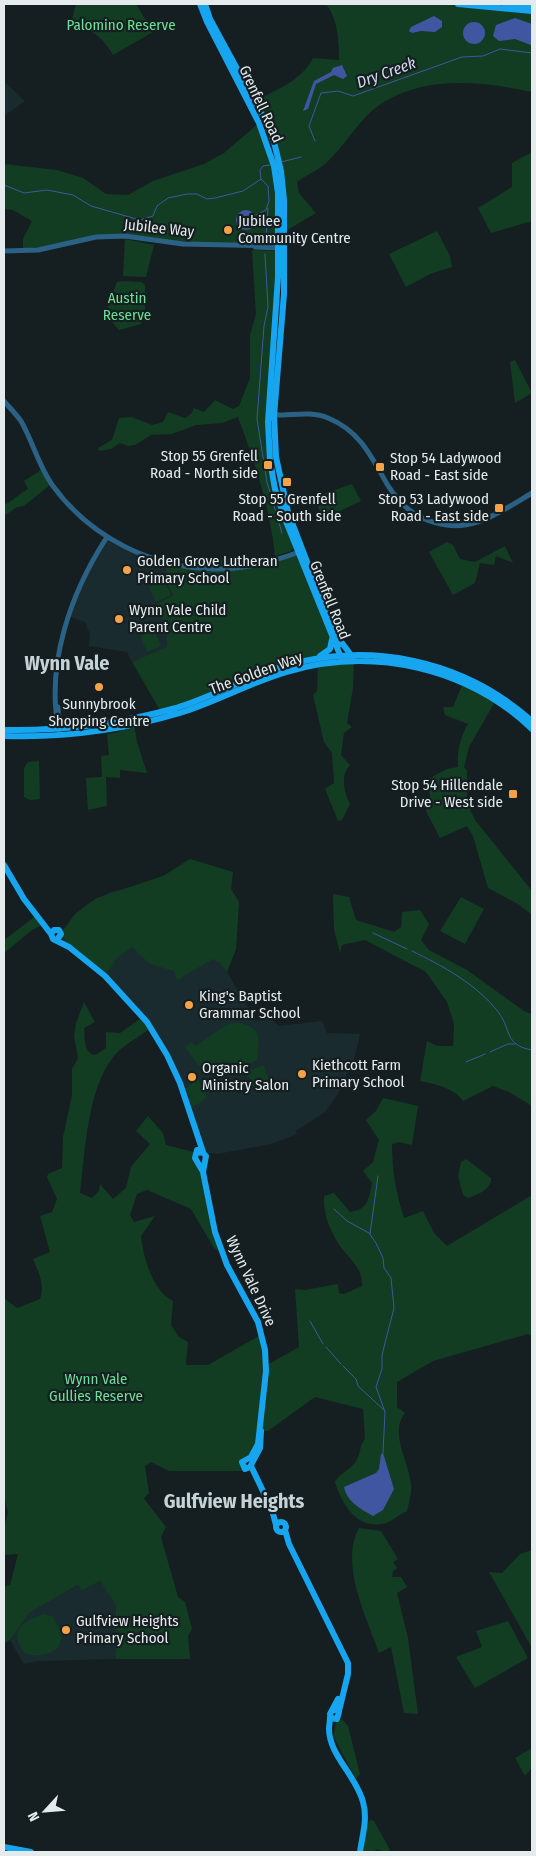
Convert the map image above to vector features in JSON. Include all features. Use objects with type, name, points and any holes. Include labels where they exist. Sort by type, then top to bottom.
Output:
[{"type":"main road","name":"Grenfell Road","points":[[200,4],[207,22],[275,158]]},
{"type":"main road","name":"Grenfell Road","points":[[205,4],[210,19],[264,120],[275,158],[280,247],[269,451],[274,482],[341,657]]},
{"type":"main road","points":[[458,4],[532,12]]},
{"type":"main road","points":[[505,4],[532,6]]},
{"type":"main road","name":"Grenfell Road","points":[[301,552],[334,629],[341,657]]},
{"type":"main road","points":[[334,629],[351,655]]},
{"type":"main road","points":[[317,658],[330,649],[332,637]]},
{"type":"main road","name":"The Golden Way","points":[[4,736],[111,729],[158,719],[200,706],[284,672],[351,655],[400,658],[447,670],[493,692],[532,721]]},
{"type":"main road","name":"The Golden Way","points":[[4,730],[59,732],[161,712],[206,698],[274,669],[317,658],[341,657],[422,668],[447,676],[496,700],[532,729]]},
{"type":"main road","name":"Wynn Vale Drive","points":[[4,865],[25,900],[53,932],[53,940],[60,938],[116,985],[154,1034],[180,1083],[198,1142],[200,1152],[195,1158],[201,1161],[211,1217],[222,1253],[256,1317],[264,1341],[266,1367],[260,1448],[250,1464],[279,1523],[286,1524],[283,1531],[342,1652],[346,1673],[336,1710],[330,1712],[334,1718],[330,1736],[363,1801],[365,1821],[360,1852]]},
{"type":"main road","points":[[4,1849],[31,1852]]},
{"type":"main road","points":[[4,1849],[11,1852]]},
{"type":"street","name":"Jubilee Way","points":[[4,250],[38,250],[96,237],[125,236],[183,244],[280,247]]},
{"type":"street","points":[[4,401],[20,420],[52,484],[62,498],[77,514],[107,537],[136,552],[159,560],[217,569],[256,565],[301,552]]},
{"type":"street","points":[[272,413],[325,417],[356,435],[367,448],[392,492],[405,508],[419,518],[438,524],[459,527],[476,523],[490,518],[532,493]]},
{"type":"street","points":[[59,732],[56,723],[58,673],[65,626],[81,582],[107,537]]},
{"type":"shaded area","points":[[4,81],[25,101],[4,116]]},
{"type":"shaded area","points":[[107,537],[168,562],[164,578],[173,595],[155,605],[166,627],[167,648],[132,662],[127,652],[89,646],[90,634],[85,622],[68,616],[75,597]]},
{"type":"shaded area","name":"King's Baptist Grammar School","points":[[233,872],[231,889],[239,902],[236,949],[227,972],[256,1021],[270,1018],[279,1026],[322,1021],[327,1033],[360,1034],[355,1056],[338,1094],[325,1112],[296,1131],[297,1134],[293,1136],[271,1144],[217,1154],[203,1152],[167,1055],[119,989],[69,947],[61,937],[73,916],[90,902],[111,892],[149,882],[165,875]]},
{"type":"shaded area","name":"Gulfview Heights Primary School","points":[[100,1581],[116,1604],[116,1659],[39,1661],[24,1664],[10,1640],[22,1619],[78,1585],[82,1591]]},
{"type":"green space","name":"Palomino Reserve","points":[[76,4],[136,4],[153,32],[113,55],[96,34],[71,23]]},
{"type":"green space","points":[[326,4],[458,4],[532,11],[532,92],[492,85],[451,83],[430,85],[392,98],[367,115],[326,163],[297,182],[299,193],[316,213],[284,232],[277,153],[255,101],[295,79],[313,58],[339,60],[335,23]]},
{"type":"green space","points":[[259,123],[275,170],[278,245],[183,244],[154,239],[96,237],[23,251],[23,239],[32,221],[13,210],[4,209],[4,164],[57,170],[83,178],[106,194],[128,195],[153,181],[204,164],[224,153]]},
{"type":"green space","points":[[532,152],[532,221],[491,233],[478,208],[512,187],[512,163]]},
{"type":"green space","points":[[437,231],[450,256],[452,267],[430,274],[406,287],[389,254]]},
{"type":"green space","points":[[125,239],[154,245],[146,277],[123,276]]},
{"type":"green space","points":[[252,250],[276,251],[268,461],[294,547],[291,551],[275,556],[270,520],[261,485],[238,417],[222,423],[196,425],[172,434],[151,435],[135,445],[128,446],[120,443],[111,449],[99,451],[98,448],[112,440],[119,418],[132,417],[152,425],[163,422],[168,412],[185,418],[191,414],[194,408],[204,412],[215,400],[233,409],[239,406],[250,378],[250,335],[256,314]]},
{"type":"green space","name":"Austin Reserve","points":[[117,282],[141,282],[145,285],[145,318],[141,324],[119,330],[105,314]]},
{"type":"green space","points":[[515,360],[532,393],[515,403],[510,362]]},
{"type":"green space","points":[[41,470],[50,485],[24,506],[17,507],[4,516],[4,505],[28,489],[24,481]]},
{"type":"green space","points":[[352,484],[361,501],[323,519],[314,497]]},
{"type":"green space","points":[[447,542],[453,545],[460,559],[475,562],[505,546],[513,563],[496,556],[494,565],[480,563],[475,583],[453,595],[429,552]]},
{"type":"green space","points":[[298,553],[332,637],[331,647],[315,659],[295,663],[161,712],[132,662],[167,647],[166,627],[155,605],[173,595],[164,578],[168,562],[217,569],[256,565]]},
{"type":"green space","points":[[169,556],[208,561],[253,557],[239,564],[216,565],[173,560]]},
{"type":"green space","points":[[164,580],[171,595],[156,602],[149,587]]},
{"type":"green space","points":[[154,630],[161,646],[147,652],[140,636]]},
{"type":"green space","points":[[354,660],[353,688],[347,723],[352,727],[344,733],[341,755],[350,765],[345,774],[344,784],[350,804],[342,820],[338,821],[325,789],[334,783],[332,753],[324,742],[313,695],[317,691],[318,664]]},
{"type":"green space","points":[[463,683],[496,700],[469,747],[464,767],[467,771],[467,803],[475,820],[532,891],[532,915],[518,904],[488,888],[473,836],[467,826],[440,838],[426,811],[430,797],[428,779],[447,769],[458,767],[460,745],[468,724],[445,715],[443,707],[453,707]]},
{"type":"green space","points":[[134,724],[137,742],[147,773],[120,770],[120,778],[106,777],[107,806],[88,810],[86,778],[102,777],[101,756],[109,755],[107,734],[119,732]]},
{"type":"green space","points":[[39,761],[40,799],[30,800],[24,797],[24,768],[28,762]]},
{"type":"green space","points":[[190,859],[233,872],[231,889],[239,902],[236,949],[227,972],[220,963],[213,959],[177,980],[174,971],[150,964],[132,947],[117,958],[106,972],[69,947],[61,933],[76,913],[97,898],[163,876]]},
{"type":"green space","points":[[333,894],[349,897],[356,920],[394,932],[401,927],[402,912],[420,910],[429,924],[421,940],[429,950],[467,970],[524,1011],[532,1014],[532,1106],[509,1092],[493,1086],[463,1101],[449,1090],[438,1085],[420,1081],[427,1041],[437,1046],[453,1046],[454,1024],[447,1002],[426,972],[365,940],[342,945],[340,953],[334,929]]},
{"type":"green space","points":[[461,897],[484,909],[465,944],[440,931]]},
{"type":"green space","points":[[37,915],[44,924],[32,930],[4,953],[4,940]]},
{"type":"green space","name":"Wynn Vale Gullies Reserve","points":[[84,1002],[95,1022],[84,1028],[85,1044],[91,1054],[95,1055],[106,1048],[106,1032],[120,1033],[143,1017],[151,1028],[126,1045],[114,1056],[98,1086],[89,1122],[80,1193],[92,1198],[99,1191],[100,1184],[113,1199],[126,1188],[131,1167],[150,1144],[136,1131],[148,1116],[163,1133],[166,1145],[197,1153],[222,1253],[214,1248],[191,1209],[147,1190],[137,1194],[130,1215],[134,1222],[155,1216],[141,1236],[144,1254],[155,1282],[160,1290],[173,1301],[171,1325],[179,1337],[188,1342],[186,1365],[208,1365],[262,1334],[267,1365],[299,1347],[295,1289],[305,1290],[338,1284],[339,1293],[344,1294],[362,1286],[360,1273],[338,1243],[329,1226],[324,1208],[324,1196],[334,1193],[350,1212],[361,1209],[367,1202],[372,1183],[363,1171],[373,1162],[379,1140],[366,1120],[376,1111],[383,1098],[418,1106],[412,1145],[399,1142],[392,1144],[397,1191],[404,1218],[423,1211],[434,1233],[447,1246],[532,1195],[532,1336],[528,1334],[433,1361],[397,1382],[397,1407],[405,1413],[399,1429],[399,1438],[411,1484],[411,1495],[407,1511],[389,1522],[376,1524],[359,1520],[347,1507],[335,1482],[356,1462],[359,1455],[365,1439],[363,1409],[315,1397],[268,1431],[261,1431],[245,1471],[169,1471],[151,1462],[145,1466],[149,1493],[144,1498],[166,1527],[161,1537],[178,1597],[185,1602],[192,1629],[188,1636],[190,1659],[116,1659],[116,1605],[100,1581],[82,1591],[78,1585],[29,1613],[10,1640],[4,1643],[4,1587],[10,1585],[18,1554],[4,1555],[4,1527],[8,1512],[4,1498],[4,1298],[17,1308],[40,1299],[42,1284],[33,1259],[50,1252],[40,1216],[52,1212],[57,1199],[47,1177],[48,1174],[62,1168],[63,1137],[72,1095],[72,1069],[78,1058],[74,1036],[76,1023]]},
{"type":"green space","points":[[237,1022],[251,1027],[258,1035],[257,1060],[228,1075],[211,1072],[204,1073],[185,1047],[192,1042],[195,1046],[227,1025]]},
{"type":"green space","points":[[263,1065],[271,1083],[254,1090],[247,1072]]},
{"type":"green space","points":[[198,1079],[207,1096],[202,1102],[192,1107],[186,1088]]},
{"type":"green space","points":[[466,1159],[491,1178],[487,1188],[468,1198],[463,1195],[458,1176],[461,1162]]},
{"type":"green space","points":[[359,1528],[381,1531],[398,1559],[393,1562],[397,1568],[393,1571],[392,1577],[401,1577],[407,1587],[397,1593],[408,1638],[418,1714],[404,1713],[391,1647],[379,1653],[362,1608],[353,1574],[352,1558],[354,1542]]},
{"type":"green space","points":[[532,1550],[532,1648],[489,1572],[502,1573],[520,1554]]},
{"type":"green space","points":[[45,1614],[53,1617],[60,1631],[61,1642],[54,1651],[49,1653],[43,1655],[26,1654],[18,1640],[20,1628],[30,1620]]},
{"type":"green space","points":[[508,1621],[528,1658],[475,1688],[456,1657],[482,1647],[476,1631]]},
{"type":"green space","points":[[342,1719],[348,1726],[360,1774],[356,1779],[333,1736],[336,1723]]},
{"type":"green space","points":[[532,1748],[532,1768],[525,1776],[515,1758]]},
{"type":"green space","points":[[371,1820],[374,1821],[390,1850],[386,1852],[376,1849],[375,1852],[362,1852],[367,1823]]},
{"type":"water","points":[[434,16],[442,21],[442,27],[435,32],[421,31],[412,33],[409,31],[411,27]]},
{"type":"water","points":[[515,18],[532,24],[531,45],[515,39],[499,41],[493,36],[496,25]]},
{"type":"water","points":[[474,22],[482,25],[485,33],[482,41],[474,44],[466,41],[463,33],[466,25]]},
{"type":"water","points":[[342,65],[347,76],[343,79],[334,75],[316,84],[308,109],[303,111],[314,81],[331,72],[333,68]]},
{"type":"water","points":[[246,210],[253,213],[256,220],[253,227],[246,230],[239,227],[236,220],[239,213]]},
{"type":"water","points":[[383,1453],[394,1489],[383,1510],[373,1516],[351,1501],[344,1487],[376,1473],[379,1469],[381,1454]]},
{"type":"waterway","name":"Dry Creek","points":[[315,141],[309,126],[321,93],[338,91],[353,96],[462,57],[483,56],[500,49],[532,53]]},
{"type":"waterway","name":"Dry Creek","points":[[281,162],[301,157]]},
{"type":"waterway","name":"Dry Creek","points":[[4,185],[24,193],[47,190],[73,195],[91,206],[140,220],[153,216],[157,206],[168,198],[197,194],[207,199],[243,191],[261,179],[260,170],[263,166],[270,165]]},
{"type":"waterway","points":[[256,215],[266,210],[269,201],[268,186],[261,179]]},
{"type":"waterway","points":[[266,240],[268,208]]},
{"type":"waterway","points":[[145,227],[148,219]]},
{"type":"waterway","points":[[265,254],[268,307],[264,326],[257,419],[267,482],[282,533]]},
{"type":"waterway","points":[[373,933],[407,949]]},
{"type":"waterway","points":[[412,951],[448,970],[481,994],[499,1013],[513,1041],[523,1048],[532,1050]]},
{"type":"waterway","points":[[490,1052],[508,1044],[515,1044]]},
{"type":"waterway","points":[[466,1062],[485,1054]]},
{"type":"waterway","points":[[370,1234],[378,1176]]},
{"type":"waterway","points":[[334,1209],[347,1221],[369,1233],[376,1243],[383,1258],[384,1268],[391,1278],[394,1308],[382,1355],[382,1369],[376,1387],[385,1412],[383,1453]]},
{"type":"waterway","points":[[310,1321],[323,1344]]},
{"type":"waterway","points":[[326,1347],[341,1364]]},
{"type":"waterway","points":[[343,1366],[356,1379],[358,1386],[384,1410]]},
{"type":"place","name":"Jubilee Community Centre","points":[[228,230]]},
{"type":"place","name":"Stop 55 Grenfell Road - North side","points":[[268,465]]},
{"type":"place","name":"Stop 54 Ladywood Road - East side","points":[[380,467]]},
{"type":"place","name":"Stop 55 Grenfell Road - South side","points":[[287,482]]},
{"type":"place","name":"Stop 53 Ladywood Road - East side","points":[[499,508]]},
{"type":"place","name":"Golden Grove Lutheran Primary School","points":[[127,570]]},
{"type":"place","name":"Wynn Vale Child Parent Centre","points":[[119,619]]},
{"type":"place","name":"Sunnybrook Shopping Centre","points":[[99,687]]},
{"type":"place","name":"Stop 54 Hillendale Drive - West side","points":[[513,794]]},
{"type":"place","name":"King's Baptist Grammar School","points":[[189,1005]]},
{"type":"place","name":"Kiethcott Farm Primary School","points":[[302,1074]]},
{"type":"place","name":"Organic Ministry Salon","points":[[192,1077]]},
{"type":"place","name":"Gulfview Heights Primary School","points":[[66,1630]]},
{"type":"district","name":"Wynn Vale","points":[[67,663]]},
{"type":"district","name":"Gulfview Heights","points":[[234,1501]]}]
